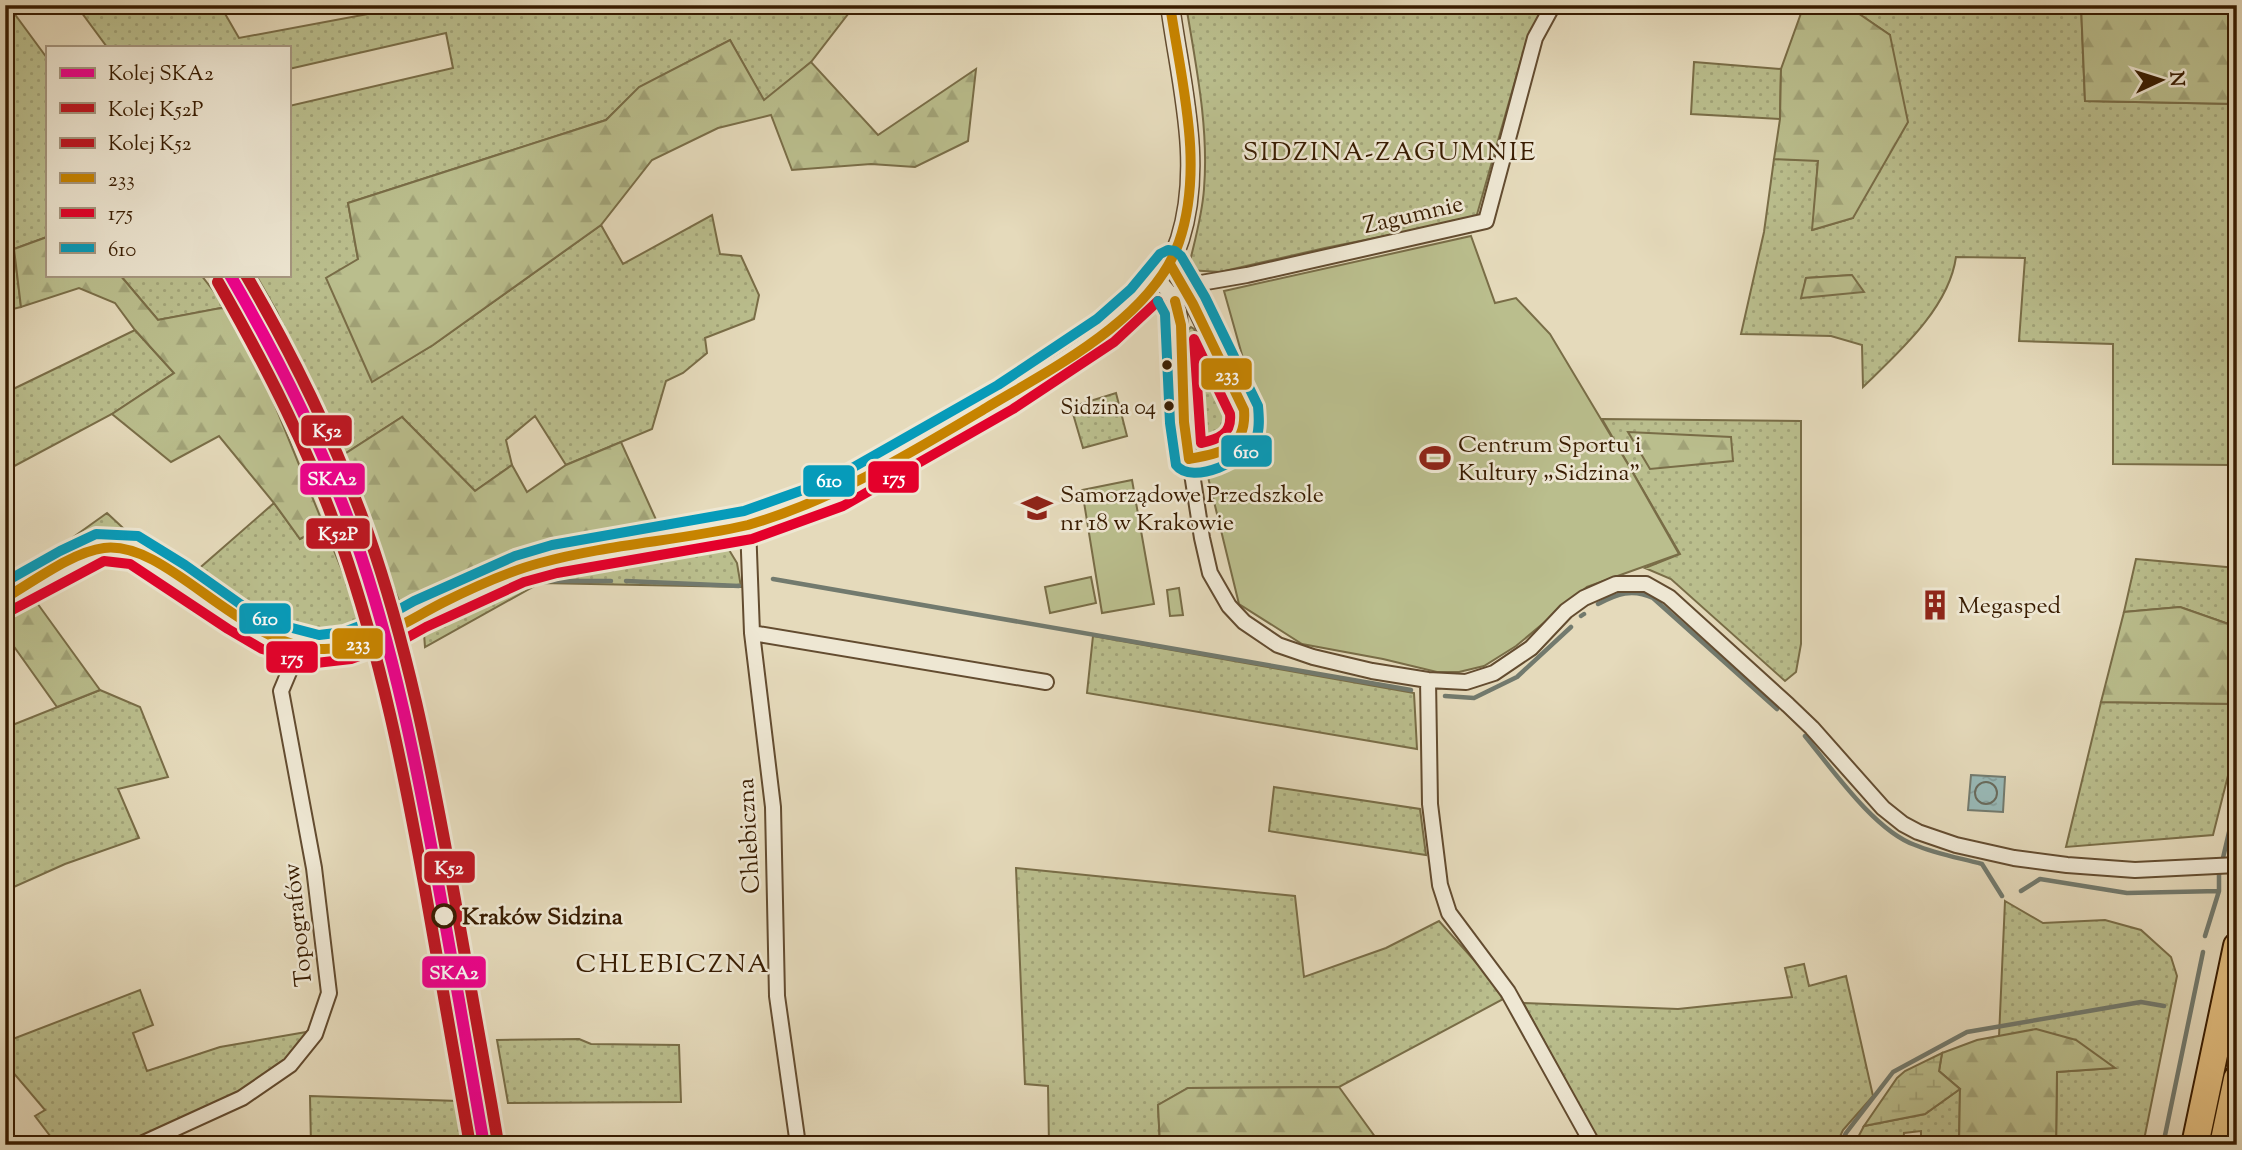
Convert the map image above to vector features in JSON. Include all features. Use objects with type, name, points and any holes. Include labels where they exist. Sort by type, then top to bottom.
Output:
[{"type":"highway","points":[[2195,1145],[2237,946]]},
{"type":"highway","points":[[2223,1145],[2237,1079]]},
{"type":"street","points":[[5,598],[100,547],[135,550],[178,576],[236,618],[268,636],[300,646],[327,649],[395,628],[430,609],[519,569],[554,559],[748,525],[837,493],[1005,397],[1106,330],[1141,299],[1170,264],[1186,215],[1190,171],[1186,108],[1170,5]]},
{"type":"street","name":"Zagumnie","points":[[1178,292],[1486,221],[1535,38],[1553,5]]},
{"type":"street","points":[[1170,264],[1178,292],[1181,325],[1184,422],[1210,573],[1229,606],[1244,622],[1278,645],[1313,657],[1372,671],[1428,680],[1466,682],[1494,673],[1531,648],[1566,611],[1584,598],[1616,584],[1646,584],[1669,597],[1788,705],[1883,808],[1903,824],[1919,832],[1956,845],[2014,858],[2054,863],[2135,870],[2237,865]]},
{"type":"street","points":[[1158,279],[1178,292],[1244,410],[1246,419],[1241,437],[1230,448],[1211,455],[1189,458]]},
{"type":"street","name":"Chlebiczna","points":[[748,525],[752,634],[773,807],[777,996],[797,1145]]},
{"type":"street","points":[[752,634],[1046,682]]},
{"type":"street","name":"Topografów","points":[[139,1145],[242,1098],[290,1065],[314,1034],[329,993],[314,868],[281,691],[300,646]]},
{"type":"street","points":[[1428,680],[1430,804],[1440,885],[1450,912],[1508,992],[1593,1145]]},
{"type":"green space","points":[[5,5],[8,5],[46,57],[46,237],[14,249],[21,307],[5,311]]},
{"type":"green space","points":[[76,5],[220,5],[239,38],[416,5],[855,5],[811,62],[764,101],[730,40],[640,87],[606,120],[348,203],[358,259],[372,381],[433,345],[601,225],[623,264],[712,215],[720,254],[741,256],[759,295],[754,319],[705,338],[707,353],[683,373],[666,381],[652,429],[566,465],[535,416],[506,440],[512,465],[475,491],[402,417],[340,457],[277,312],[257,276],[290,276],[290,106],[453,68],[446,33],[290,69],[290,46],[106,46]]},
{"type":"green space","points":[[1186,5],[1547,5],[1527,39],[1476,218],[1220,272],[1188,270],[1202,210],[1205,143],[1201,97]]},
{"type":"green space","points":[[1804,5],[1846,5],[1890,35],[1908,122],[1853,218],[1812,230],[1818,161],[1774,159],[1780,119],[1781,69]]},
{"type":"green space","points":[[1846,5],[2081,5],[2085,101],[2237,104],[2237,477],[2229,476],[2231,465],[2113,464],[2113,344],[2019,341],[2025,258],[1956,257],[1944,294],[1933,311],[1906,344],[1863,387],[1862,345],[1831,336],[1741,334],[1764,232],[1774,159],[1818,160],[1813,230],[1853,218],[1890,35]],"holes":[[[1852,275],[1802,298],[1806,278]]]},
{"type":"green space","points":[[2081,5],[2237,5],[2237,104],[2085,101]]},
{"type":"green space","points":[[730,40],[764,100],[811,62],[878,135],[976,69],[968,141],[915,167],[871,164],[792,170],[771,115],[718,128],[652,160],[601,225],[433,345],[372,382],[326,278],[358,259],[348,203],[606,120],[639,87]]},
{"type":"green space","points":[[1694,62],[1781,69],[1780,119],[1691,114]]},
{"type":"green space","name":"Centrum Sportu i Kultury „Sidzina”","points":[[1471,236],[1495,303],[1516,298],[1550,334],[1679,554],[1587,587],[1516,646],[1484,666],[1459,672],[1437,672],[1302,644],[1239,604],[1207,473],[1241,461],[1253,450],[1264,433],[1224,291]]},
{"type":"green space","points":[[46,237],[46,276],[121,276],[158,320],[226,307],[257,361],[324,526],[300,539],[219,436],[171,462],[112,414],[174,373],[135,330],[115,303],[79,288],[21,307],[14,249]]},
{"type":"green space","points":[[1852,275],[1864,292],[1801,298],[1806,278]]},
{"type":"green space","points":[[121,276],[202,276],[226,307],[158,320]]},
{"type":"green space","points":[[1191,327],[1237,420],[1233,435],[1221,443],[1204,440],[1192,427],[1188,330]]},
{"type":"green space","points":[[135,330],[174,373],[112,414],[5,471],[5,393]]},
{"type":"green space","points":[[1116,393],[1127,436],[1083,448],[1071,407]]},
{"type":"green space","points":[[402,417],[475,491],[512,465],[527,492],[566,465],[621,442],[662,533],[530,552],[404,613],[340,457]]},
{"type":"green space","points":[[1602,419],[1801,421],[1801,644],[1796,672],[1785,681],[1671,579],[1645,568],[1680,554]]},
{"type":"green space","points":[[1628,432],[1731,437],[1733,461],[1650,469]]},
{"type":"green space","points":[[1132,480],[1154,604],[1102,613],[1082,490]]},
{"type":"green space","points":[[274,503],[300,539],[324,526],[360,614],[355,632],[318,637],[285,631],[194,573]]},
{"type":"green space","points":[[107,513],[137,541],[104,534],[58,548]]},
{"type":"green space","points":[[723,540],[737,563],[741,587],[540,583],[425,647],[423,620],[547,567]]},
{"type":"green space","points":[[2136,559],[2237,568],[2237,627],[2180,607],[2124,612]]},
{"type":"green space","points":[[1091,577],[1096,603],[1050,613],[1045,587]]},
{"type":"green space","points":[[1179,588],[1183,615],[1170,616],[1167,590]]},
{"type":"green space","points":[[32,596],[100,690],[57,707],[5,634],[5,610]]},
{"type":"green space","points":[[2180,607],[2237,627],[2237,704],[2101,702],[2124,612]]},
{"type":"green space","points":[[1093,636],[1414,693],[1417,749],[1087,693]]},
{"type":"green space","points":[[100,690],[140,707],[168,777],[118,789],[139,838],[65,864],[5,891],[5,728]]},
{"type":"green space","points":[[2101,702],[2237,704],[2237,740],[2213,835],[2066,847]]},
{"type":"green space","points":[[1274,787],[1420,809],[1426,855],[1269,831]]},
{"type":"green space","points":[[1016,868],[1295,896],[1304,977],[1386,948],[1439,921],[1507,997],[1339,1087],[1188,1088],[1158,1105],[1160,1145],[1049,1145],[1048,1086],[1025,1084]]},
{"type":"green space","points":[[2005,901],[2043,923],[2105,920],[2141,930],[2171,957],[2177,976],[2143,1145],[2056,1145],[2057,1072],[2114,1068],[1999,1037]]},
{"type":"green space","points":[[1804,964],[1809,986],[1846,976],[1873,1096],[1843,1130],[1836,1145],[1601,1145],[1523,1003],[1678,1009],[1792,997],[1785,968]]},
{"type":"green space","points":[[140,990],[153,1025],[133,1033],[147,1071],[220,1047],[312,1031],[293,1054],[248,1089],[121,1145],[57,1145],[35,1116],[45,1110],[5,1063],[5,1042]]},
{"type":"green space","points":[[2036,1029],[2076,1040],[2115,1068],[2057,1072],[2056,1145],[1959,1145],[1960,1089],[1939,1071],[1942,1053],[1977,1040]]},
{"type":"green space","points":[[579,1039],[591,1044],[679,1045],[681,1102],[508,1103],[497,1040]]},
{"type":"green space","points":[[1942,1053],[1939,1071],[1960,1089],[1925,1114],[1864,1126],[1897,1078],[1905,1071]]},
{"type":"green space","points":[[1339,1087],[1381,1145],[1160,1145],[1158,1105],[1188,1088]]},
{"type":"green space","points":[[1960,1089],[1959,1145],[1921,1145],[1921,1131],[1904,1133],[1903,1145],[1854,1145],[1864,1126],[1925,1114]]},
{"type":"green space","points":[[310,1096],[458,1101],[465,1145],[311,1145]]},
{"type":"water","points":[[1971,775],[2005,777],[2003,812],[1968,810]]},
{"type":"waterway","points":[[773,579],[1411,690]]},
{"type":"waterway","points":[[546,581],[611,581]]},
{"type":"waterway","points":[[626,581],[739,586]]},
{"type":"waterway","points":[[1598,604],[1612,597],[1631,593],[1653,598],[1777,709]]},
{"type":"waterway","points":[[1445,696],[1474,698],[1517,677],[1571,627]]},
{"type":"waterway","points":[[1805,736],[1855,798],[1885,827],[1900,838],[1923,848],[1982,864],[2002,896]]},
{"type":"waterway","points":[[2205,936],[2219,891],[2219,875],[2237,798]]},
{"type":"waterway","points":[[2021,891],[2040,879],[2127,893],[2219,891]]},
{"type":"waterway","points":[[2163,1145],[2203,952]]},
{"type":"waterway","points":[[1840,1145],[1846,1133],[1893,1072],[1967,1032],[2141,1002],[2164,1006]]},
{"type":"rail line","name":"SKA2","points":[[231,276],[283,371],[314,437],[329,470],[369,580],[403,709],[422,796],[484,1145]]},
{"type":"rail line","name":"K52","points":[[247,276],[281,337],[328,433],[356,499],[382,575],[406,660],[435,790],[498,1143]]},
{"type":"rail line","name":"K52P","points":[[218,282],[302,444],[330,511],[356,587],[390,716],[409,802],[470,1145]]},
{"type":"transit line","name":"233","points":[[5,598],[79,555],[104,548],[128,550],[153,560],[178,575],[261,630],[290,643],[320,649],[336,648],[384,634],[466,591],[527,567],[591,551],[748,525],[780,515],[841,489],[928,442],[1069,359],[1123,318],[1147,295],[1166,270],[1179,242],[1187,213],[1190,184],[1185,93],[1170,5]]},
{"type":"transit line","name":"610","points":[[5,582],[96,534],[138,536],[273,623],[319,635],[344,632],[389,615],[515,556],[552,545],[744,511],[831,480],[998,385],[1097,319],[1131,289],[1160,254],[1168,250],[1181,256],[1205,297],[1258,406],[1259,427],[1251,447],[1219,468],[1194,473],[1184,471],[1176,465],[1170,423],[1165,314],[1158,301]]},
{"type":"transit line","name":"233","points":[[1170,264],[1193,304],[1244,410],[1241,433],[1230,447],[1189,459]]},
{"type":"transit line","name":"175","points":[[12,610],[104,561],[130,564],[262,649],[316,663],[351,659],[401,641],[524,582],[557,573],[752,539],[843,506],[1013,409],[1114,342],[1158,301]]},
{"type":"transit line","name":"233","points":[[1175,301],[1181,325],[1184,422],[1189,459]]},
{"type":"transit line","name":"175","points":[[1194,339],[1230,414],[1226,431],[1213,440],[1201,443],[1194,339]]},
{"type":"place","name":"Sidzina 04","points":[[1169,406]]},
{"type":"place","name":"Centrum Sportu i Kultury „Sidzina”","points":[[1435,458]]},
{"type":"place","name":"Samorządowe Przedszkole nr 18 w Krakowie","points":[[1037,508]]},
{"type":"place","name":"Megasped","points":[[1935,605]]},
{"type":"place","name":"Kraków Sidzina","points":[[444,916]]},
{"type":"district","name":"SIDZINA-ZAGUMNIE","points":[[1390,151]]},
{"type":"district","name":"CHLEBICZNA","points":[[673,963]]}]
